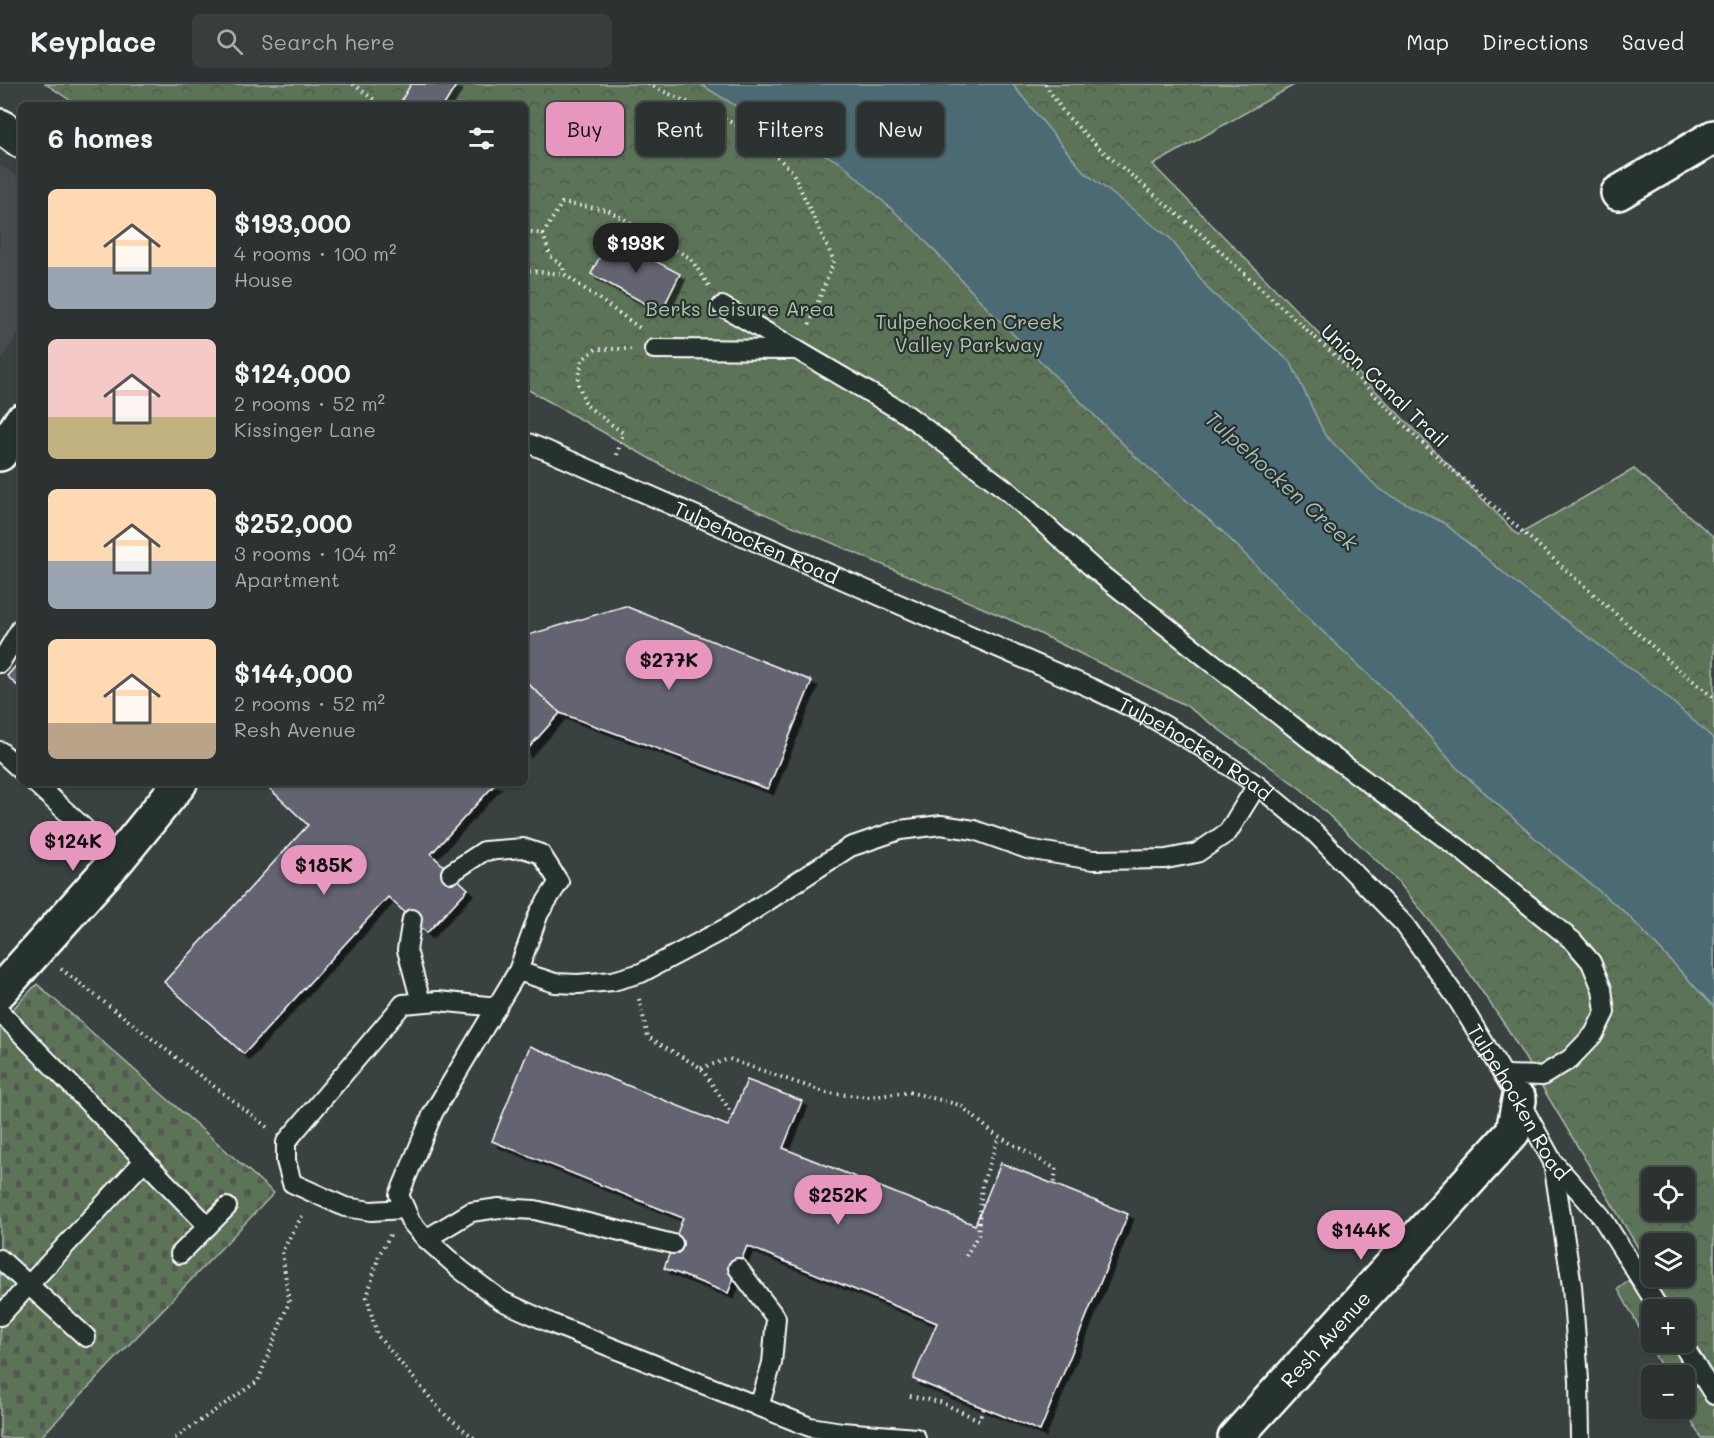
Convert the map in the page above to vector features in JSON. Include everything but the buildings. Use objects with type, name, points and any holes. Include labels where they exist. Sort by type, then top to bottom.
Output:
[{"type":"street","points":[[0,126],[18,139]]},
{"type":"street","points":[[1618,193],[1714,137]]},
{"type":"street","points":[[0,454],[18,426]]},
{"type":"street","points":[[2,991],[118,859],[178,786]]},
{"type":"street","name":"Resh Avenue","points":[[1235,1438],[1513,1132],[1511,1088]]},
{"type":"lane","points":[[722,306],[906,414],[1009,492],[1094,569],[1318,746],[1461,850],[1573,941],[1590,962],[1602,989],[1605,1011],[1594,1034],[1570,1059],[1542,1076],[1511,1088]]},
{"type":"lane","points":[[654,349],[799,350]]},
{"type":"lane","name":"Tulpehocken Road","points":[[528,443],[1138,710],[1201,747],[1257,785],[1314,832],[1404,924],[1455,997],[1553,1162],[1601,1216],[1653,1299]]},
{"type":"lane","points":[[0,663],[18,633]]},
{"type":"lane","points":[[0,751],[18,767]]},
{"type":"lane","points":[[519,971],[555,983],[613,981],[633,975],[663,962],[728,927],[850,847],[900,830],[941,825],[974,830],[1027,849],[1093,860],[1166,858],[1197,853],[1228,832],[1257,785]]},
{"type":"lane","points":[[38,786],[118,859]]},
{"type":"lane","points":[[451,873],[484,851],[523,848],[541,854],[559,882],[539,913],[519,971],[433,1113],[399,1195],[411,1222],[426,1239],[461,1270],[502,1301],[553,1324],[810,1427],[916,1438]]},
{"type":"lane","points":[[412,919],[407,950],[421,1002]]},
{"type":"lane","points":[[2,991],[144,1161],[208,1226]]},
{"type":"lane","points":[[405,1209],[371,1211],[345,1207],[292,1183],[286,1161],[286,1142],[403,1004],[438,1001],[497,1007]]},
{"type":"lane","points":[[0,1316],[144,1161]]},
{"type":"lane","points":[[1553,1162],[1572,1286],[1579,1380],[1580,1438]]},
{"type":"lane","points":[[180,1254],[227,1207]]},
{"type":"lane","points":[[426,1239],[471,1212],[499,1208],[535,1210],[673,1244]]},
{"type":"lane","points":[[0,1259],[86,1336]]},
{"type":"lane","points":[[738,1268],[776,1318],[772,1363],[759,1407]]},
{"type":"lane","points":[[1688,1353],[1714,1395]]},
{"type":"path","points":[[352,84],[377,102]]},
{"type":"path","points":[[648,84],[748,130],[792,171],[834,261],[799,350]]},
{"type":"path","name":"Union Canal Trail","points":[[1045,84],[1064,113],[1098,147],[1202,235],[1330,351],[1421,442],[1714,698]]},
{"type":"path","points":[[564,274],[563,266],[550,256],[543,234],[562,203],[608,210],[690,258],[722,306]]},
{"type":"path","points":[[627,245],[639,228]]},
{"type":"path","points":[[528,232],[543,234]]},
{"type":"path","points":[[529,271],[564,274],[646,332],[654,349],[596,349],[582,360],[578,383],[586,405],[623,433],[608,478]]},
{"type":"path","points":[[37,950],[286,1142]]},
{"type":"path","points":[[633,975],[648,1037],[701,1068],[733,1115]]},
{"type":"path","points":[[701,1068],[729,1059],[827,1093],[870,1097],[909,1092],[960,1105],[999,1137],[1056,1169],[1054,1184]]},
{"type":"path","points":[[966,1256],[978,1235],[982,1185],[999,1137]]},
{"type":"path","points":[[175,1438],[258,1381],[289,1302],[282,1251],[315,1193]]},
{"type":"path","points":[[405,1209],[379,1255],[367,1297],[377,1335],[443,1413],[474,1438]]},
{"type":"path","points":[[910,1396],[940,1402],[979,1420],[984,1408]]},
{"type":"shaded area","points":[[0,165],[18,177],[18,334],[0,361]]},
{"type":"green space","name":"Tulpehocken Creek Valley Parkway","points":[[46,84],[1296,84],[1153,165],[1518,535],[1634,469],[1714,537],[1714,1438],[1701,1438],[1691,1419],[1695,1419],[1695,1365],[1660,1365],[1654,1353],[1695,1353],[1695,1299],[1641,1299],[1641,1330],[1618,1289],[1641,1272],[1641,1287],[1695,1287],[1695,1233],[1641,1233],[1641,1253],[1507,1028],[1459,958],[1397,880],[1301,789],[1185,705],[1020,624],[693,483],[528,390],[528,102],[73,102]]},
{"type":"green space","points":[[37,984],[274,1193],[40,1438],[0,1438],[0,1022]]},
{"type":"water","name":"Tulpehocken Creek","points":[[700,84],[1012,84],[1084,172],[1170,238],[1210,291],[1291,363],[1325,435],[1380,490],[1444,523],[1517,584],[1658,689],[1714,739],[1714,1007],[1627,914],[1543,845],[1455,766],[1407,711],[1301,611],[1222,531],[1137,458],[989,310],[919,234],[841,163],[828,156],[845,156],[845,102],[737,102],[737,107]]},
{"type":"park label","name":"Berks Leisure Area","points":[[740,308]]}]
